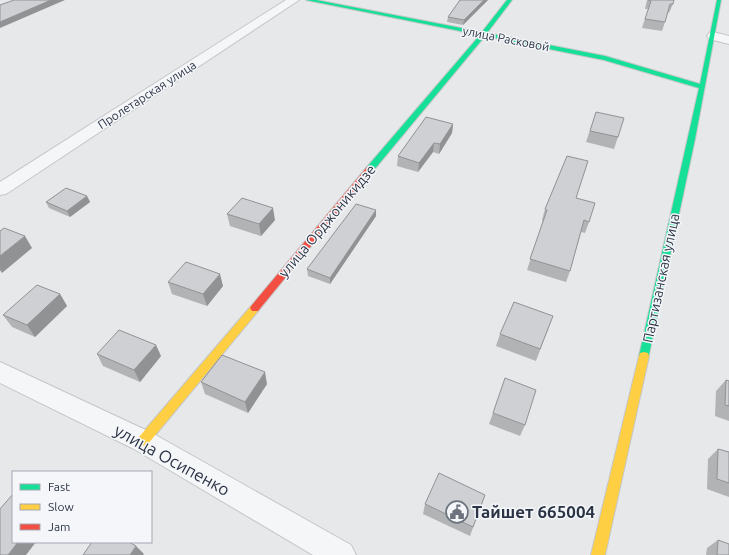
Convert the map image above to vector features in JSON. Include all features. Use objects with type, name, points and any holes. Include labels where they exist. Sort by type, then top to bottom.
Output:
[{"type":"street","name":"Пролетарская улица","points":[[0,190],[294,0]]},
{"type":"street","name":"улица Расковой","points":[[308,0],[605,58],[702,87]]},
{"type":"street","name":"улица Орджоникидзе","points":[[143,441],[483,35],[510,0]]},
{"type":"street","name":"Партизанская улица","points":[[598,555],[656,303],[713,36],[719,0]]},
{"type":"street","points":[[713,36],[729,40]]},
{"type":"street","name":"улица Осипенко","points":[[0,372],[143,441],[341,555]]},
{"type":"building","points":[[14,0],[51,0],[0,22],[0,5]]},
{"type":"building","points":[[460,0],[484,0],[464,20],[448,17]]},
{"type":"building","points":[[648,0],[674,0],[673,4],[670,4],[665,22],[645,19],[651,1]]},
{"type":"building","points":[[596,112],[624,118],[618,137],[590,131]]},
{"type":"building","points":[[426,117],[453,124],[440,144],[434,143],[419,163],[398,156]]},
{"type":"building","points":[[567,156],[588,161],[576,198],[595,203],[589,222],[584,220],[570,271],[530,259],[547,210],[545,209]]},
{"type":"building","points":[[66,188],[87,196],[67,211],[46,202]]},
{"type":"building","points":[[242,198],[273,208],[259,224],[227,214]]},
{"type":"building","points":[[356,204],[376,210],[330,278],[307,269]]},
{"type":"building","points":[[4,228],[25,236],[0,256],[0,231]]},
{"type":"building","points":[[186,262],[220,274],[203,294],[168,282]]},
{"type":"building","points":[[37,285],[60,294],[27,325],[3,315]]},
{"type":"building","points":[[514,302],[553,316],[540,349],[500,334]]},
{"type":"building","points":[[119,330],[156,345],[134,370],[97,354]]},
{"type":"building","points":[[222,355],[265,372],[245,402],[201,382]]},
{"type":"building","points":[[505,378],[536,390],[525,425],[493,413]]},
{"type":"building","points":[[726,380],[729,381],[729,406],[725,405]]},
{"type":"building","points":[[718,449],[729,452],[729,483],[717,479]]},
{"type":"building","points":[[439,473],[485,495],[473,527],[425,504]]},
{"type":"building","points":[[12,495],[12,543],[17,543],[8,555],[0,555],[0,509]]},
{"type":"building","points":[[718,540],[729,544],[729,555],[717,555]]},
{"type":"building","points":[[91,543],[131,543],[136,546],[130,555],[83,555]]},
{"type":"traffic: fast","points":[[308,0],[605,58],[702,87]]},
{"type":"traffic: fast","points":[[370,169],[483,35],[510,0]]},
{"type":"traffic: fast","points":[[644,356],[692,139],[719,0]]},
{"type":"traffic: slow","points":[[143,441],[255,308]]},
{"type":"traffic: slow","points":[[598,555],[644,356]]},
{"type":"traffic: jam","points":[[255,308],[370,169]]},
{"type":"place","name":"Тайшет 665004","points":[[457,512]]}]
